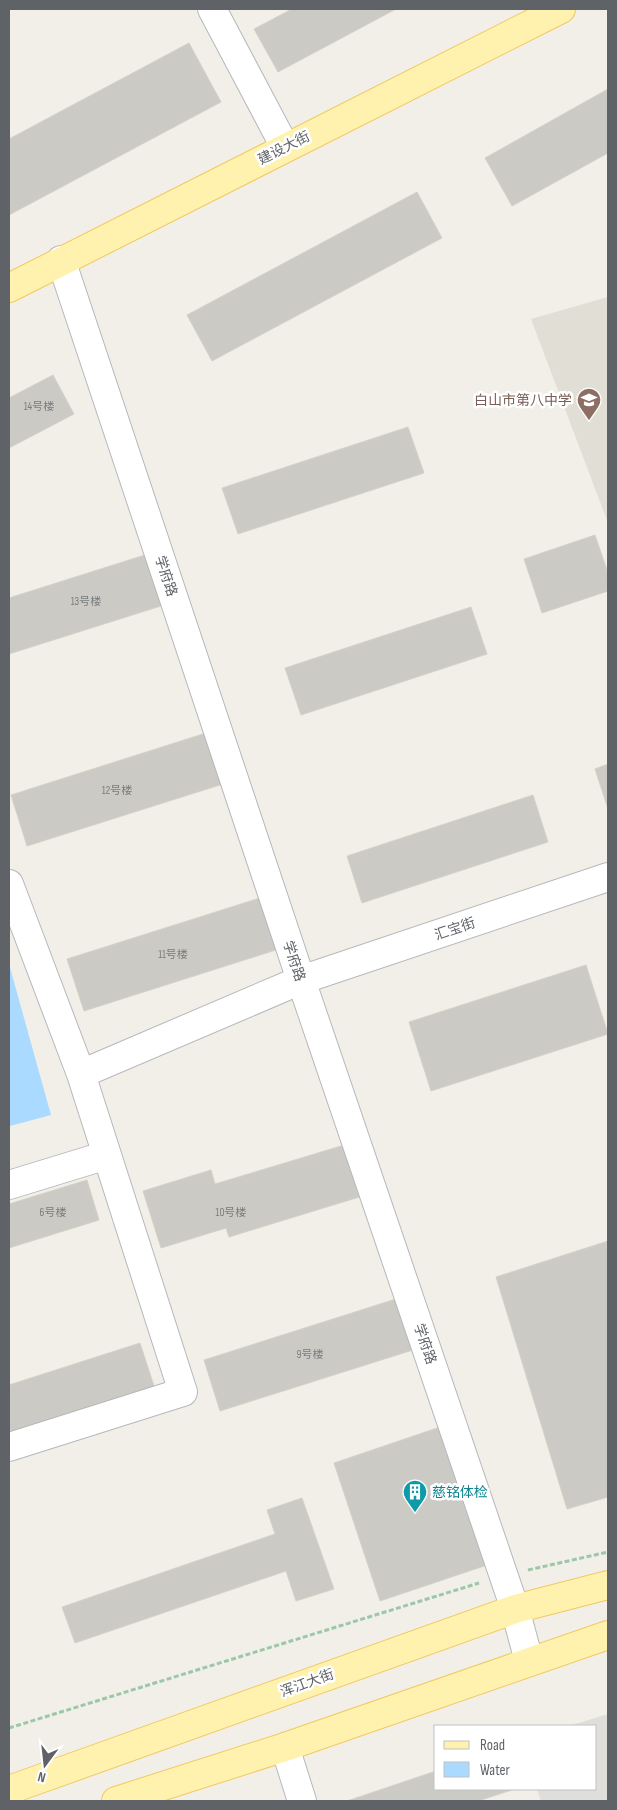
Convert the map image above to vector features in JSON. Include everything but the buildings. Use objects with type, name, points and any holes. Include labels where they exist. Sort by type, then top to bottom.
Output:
[{"type":"main road","name":"建设大街","points":[[9,288],[60,260],[561,9]]},
{"type":"main road","name":"浑江大街","points":[[9,1790],[515,1609],[608,1585]]},
{"type":"main road","points":[[116,1801],[285,1746],[608,1635]]},
{"type":"street","points":[[212,9],[285,147]]},
{"type":"street","name":"学府路","points":[[60,260],[301,980],[515,1609],[529,1661]]},
{"type":"street","name":"汇宝街","points":[[81,1074],[301,980],[608,877]]},
{"type":"street","points":[[9,884],[81,1074],[183,1392],[9,1447]]},
{"type":"street","points":[[9,1185],[107,1155]]},
{"type":"street","points":[[285,1746],[302,1801]]},
{"type":"path","points":[[9,1728],[503,1575],[608,1552]]},
{"type":"shaded area","name":"白山市第八中学","points":[[608,297],[608,523],[531,319]]},
{"type":"shaded area","points":[[608,1714],[608,1801],[541,1801],[537,1790],[597,1790],[597,1725],[572,1725]]},
{"type":"water","points":[[9,964],[51,1115],[10,1126],[9,1125]]},
{"type":"place","name":"白山市第八中学","points":[[589,421]]},
{"type":"place","name":"慈铭体检","points":[[415,1513]]}]
